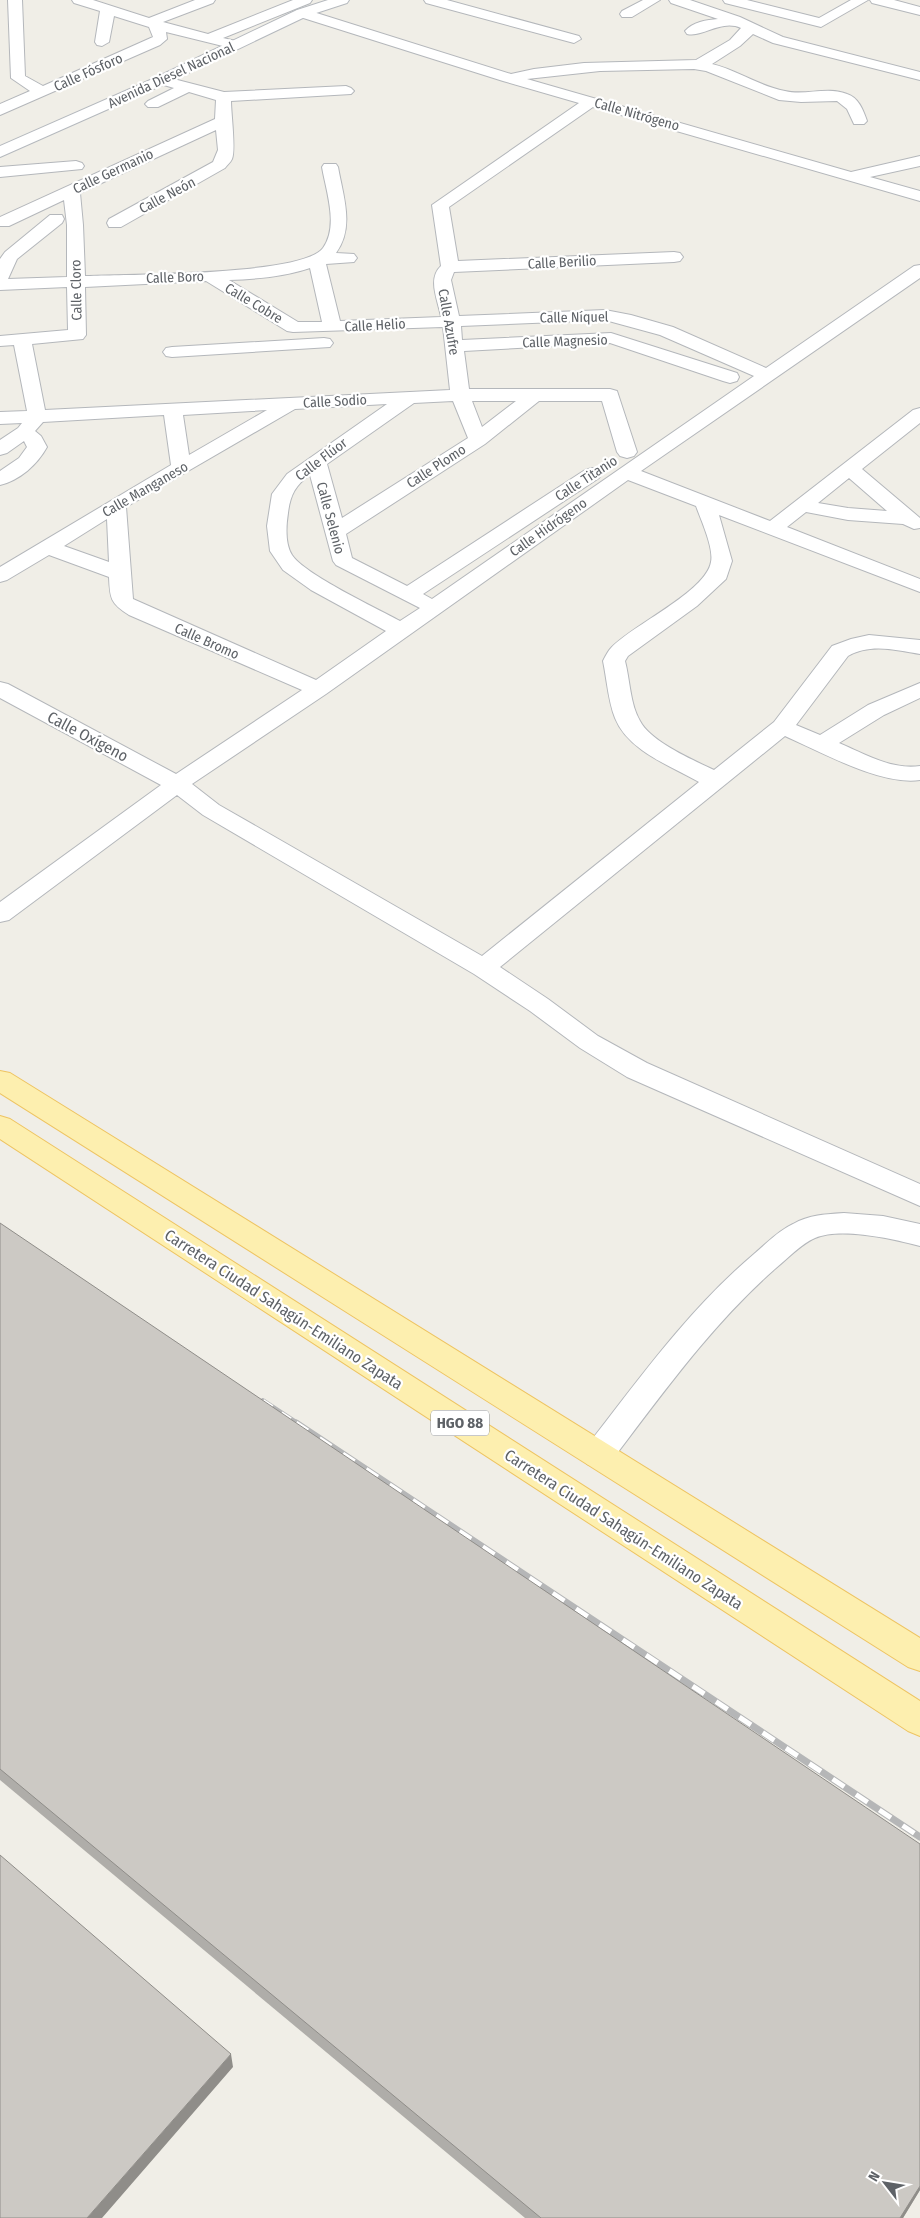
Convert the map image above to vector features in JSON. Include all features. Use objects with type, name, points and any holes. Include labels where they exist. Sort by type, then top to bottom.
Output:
[{"type":"main road","name":"HGO 88","points":[[0,1080],[920,1656]]},
{"type":"main road","name":"Carretera Ciudad Sahagún-Emiliano Zapata","points":[[0,1126],[920,1720]]},
{"type":"street","points":[[15,0],[18,78],[43,92]]},
{"type":"street","points":[[153,23],[208,0]]},
{"type":"street","name":"Avenida Diesel Nacional","points":[[0,152],[162,80],[300,13],[342,0]]},
{"type":"street","points":[[431,0],[574,39]]},
{"type":"street","points":[[494,0],[491,5],[493,8],[532,18]]},
{"type":"street","points":[[627,14],[653,0]]},
{"type":"street","points":[[676,0],[735,20],[778,40],[811,50],[920,76]]},
{"type":"street","points":[[730,0],[821,23],[861,0]]},
{"type":"street","points":[[877,0],[920,11]]},
{"type":"street","points":[[84,1],[153,23],[235,45]]},
{"type":"street","points":[[102,42],[108,8]]},
{"type":"street","points":[[209,38],[300,13]]},
{"type":"street","name":"Calle Nitrógeno","points":[[300,13],[354,29],[504,80],[555,91],[718,136],[920,196]]},
{"type":"street","points":[[692,31],[704,25],[781,14]]},
{"type":"street","name":"Calle Fósforo","points":[[0,110],[156,42],[160,39],[160,33],[153,23]]},
{"type":"street","points":[[665,79],[706,67],[750,28]]},
{"type":"street","points":[[811,50],[827,67]]},
{"type":"street","points":[[504,80],[535,73],[598,67],[706,67],[789,97],[838,96],[852,101],[859,121]]},
{"type":"street","points":[[162,80],[224,97],[346,91]]},
{"type":"street","points":[[815,96],[821,82]]},
{"type":"street","points":[[153,104],[188,87]]},
{"type":"street","points":[[223,120],[224,97]]},
{"type":"street","name":"Calle Azufre","points":[[478,440],[460,395],[453,334],[442,280],[445,271],[450,267],[440,205],[591,101]]},
{"type":"street","name":"Calle Neón","points":[[115,222],[219,166],[224,159],[226,150],[223,120]]},
{"type":"street","name":"Calle Germanio","points":[[2,222],[223,120]]},
{"type":"street","points":[[851,177],[920,161]]},
{"type":"street","points":[[0,172],[76,166]]},
{"type":"street","points":[[330,168],[340,227],[337,241],[330,252],[319,260],[332,327]]},
{"type":"street","name":"Calle Cloro","points":[[0,341],[77,335],[74,218],[71,190]]},
{"type":"street","points":[[2,222],[74,218]]},
{"type":"street","points":[[1,275],[7,260],[14,252],[47,228],[56,219]]},
{"type":"street","points":[[793,337],[920,255]]},
{"type":"street","name":"Calle Berilio","points":[[450,267],[674,257]]},
{"type":"street","name":"Calle Boro","points":[[1,275],[75,272],[209,276],[257,274],[290,269],[319,260],[348,258]]},
{"type":"street","points":[[58,264],[75,272]]},
{"type":"street","points":[[1,275],[22,266]]},
{"type":"street","name":"Calle Hidrógeno","points":[[0,914],[177,784],[318,690],[626,472],[761,363],[920,270]]},
{"type":"street","name":"Calle Cobre","points":[[209,276],[293,327],[299,328]]},
{"type":"street","name":"Calle Níquel","points":[[453,334],[606,315],[629,318],[761,363]]},
{"type":"street","name":"Calle Helio","points":[[299,328],[332,327],[453,334]]},
{"type":"street","name":"Calle Magnesio","points":[[172,352],[453,334],[610,338],[730,377]]},
{"type":"street","points":[[0,449],[25,432],[37,416],[22,339]]},
{"type":"street","name":"Calle Titanio","points":[[409,594],[627,452],[730,377],[761,363]]},
{"type":"street","name":"Calle Sodio","points":[[0,418],[460,395],[610,394],[627,452]]},
{"type":"street","name":"Calle Plomo","points":[[336,531],[478,440],[533,396]]},
{"type":"street","name":"Calle Flúor","points":[[401,630],[306,578],[284,560],[278,546],[278,512],[282,493],[296,476],[410,397]]},
{"type":"street","name":"Calle Manganeso","points":[[0,576],[116,505],[291,404]]},
{"type":"street","points":[[173,410],[180,468]]},
{"type":"street","points":[[773,528],[804,506],[920,414]]},
{"type":"street","points":[[0,479],[22,466],[32,457],[36,447],[34,440],[25,432]]},
{"type":"street","name":"Calle Selenio","points":[[316,461],[343,561],[409,594]]},
{"type":"street","points":[[850,469],[914,523]]},
{"type":"street","points":[[626,472],[920,586]]},
{"type":"street","points":[[705,502],[722,561],[715,579],[690,601],[619,652],[614,661],[626,713],[630,724],[637,734],[647,742],[714,780]]},
{"type":"street","name":"Calle Bromo","points":[[116,505],[121,597],[125,603],[318,690]]},
{"type":"street","points":[[804,506],[914,523]]},
{"type":"street","points":[[48,546],[119,573]]},
{"type":"street","points":[[409,594],[433,608]]},
{"type":"street","points":[[483,968],[782,727],[840,650],[850,644],[863,641],[920,647]]},
{"type":"street","name":"Calle Oxígeno","points":[[0,689],[177,784],[212,810],[483,968],[539,1005],[589,1042],[637,1070],[920,1196]]},
{"type":"street","points":[[822,743],[876,710],[920,690]]},
{"type":"street","points":[[782,727],[888,772],[907,775],[920,773]]},
{"type":"street","points":[[598,1455],[700,1324],[765,1260],[802,1231],[818,1226],[845,1224],[889,1228],[920,1235]]},
{"type":"building","points":[[0,1223],[920,1844],[920,2186],[900,2218],[541,2218],[0,1769]]},
{"type":"building","points":[[0,1855],[231,2054],[87,2218],[0,2218]]},
{"type":"railway","points":[[263,1401],[298,1424]]},
{"type":"railway","points":[[296,1423],[920,1837]]}]
